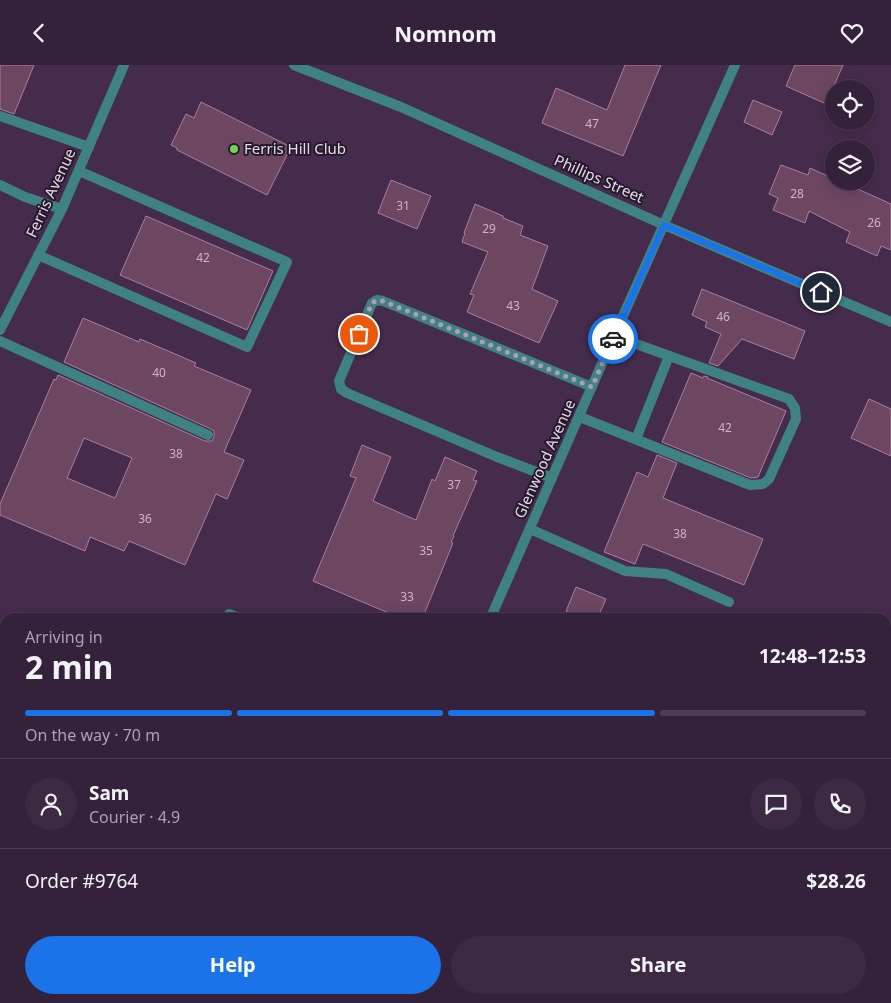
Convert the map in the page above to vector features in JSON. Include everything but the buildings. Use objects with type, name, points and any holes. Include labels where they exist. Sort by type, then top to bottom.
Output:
[{"type":"street","name":"Ferris Avenue","points":[[0,330],[62,209],[124,65]]},
{"type":"street","name":"Phillips Street","points":[[294,65],[401,107],[664,225],[891,322]]},
{"type":"street","name":"Glenwood Avenue","points":[[493,613],[735,65]]},
{"type":"street","points":[[0,116],[89,147]]},
{"type":"street","points":[[38,255],[247,347],[286,262],[79,171]]},
{"type":"street","points":[[0,185],[25,197],[62,209]]},
{"type":"street","points":[[552,478],[497,457],[341,389],[339,381],[372,303],[377,300],[383,301],[592,387]]},
{"type":"street","points":[[580,417],[750,485],[763,484],[769,479],[796,419],[795,408],[789,399],[614,336]]},
{"type":"street","points":[[0,341],[208,435]]},
{"type":"street","points":[[636,439],[669,356]]},
{"type":"street","points":[[530,529],[625,571],[666,574],[729,602]]},
{"type":"way so far","points":[[359,334],[372,303],[377,300],[383,301],[592,387],[613,339]]},
{"type":"place","name":"Ferris Hill Club","points":[[234,149]]},
{"type":"route","points":[[613,339],[664,225],[821,292]]}]
